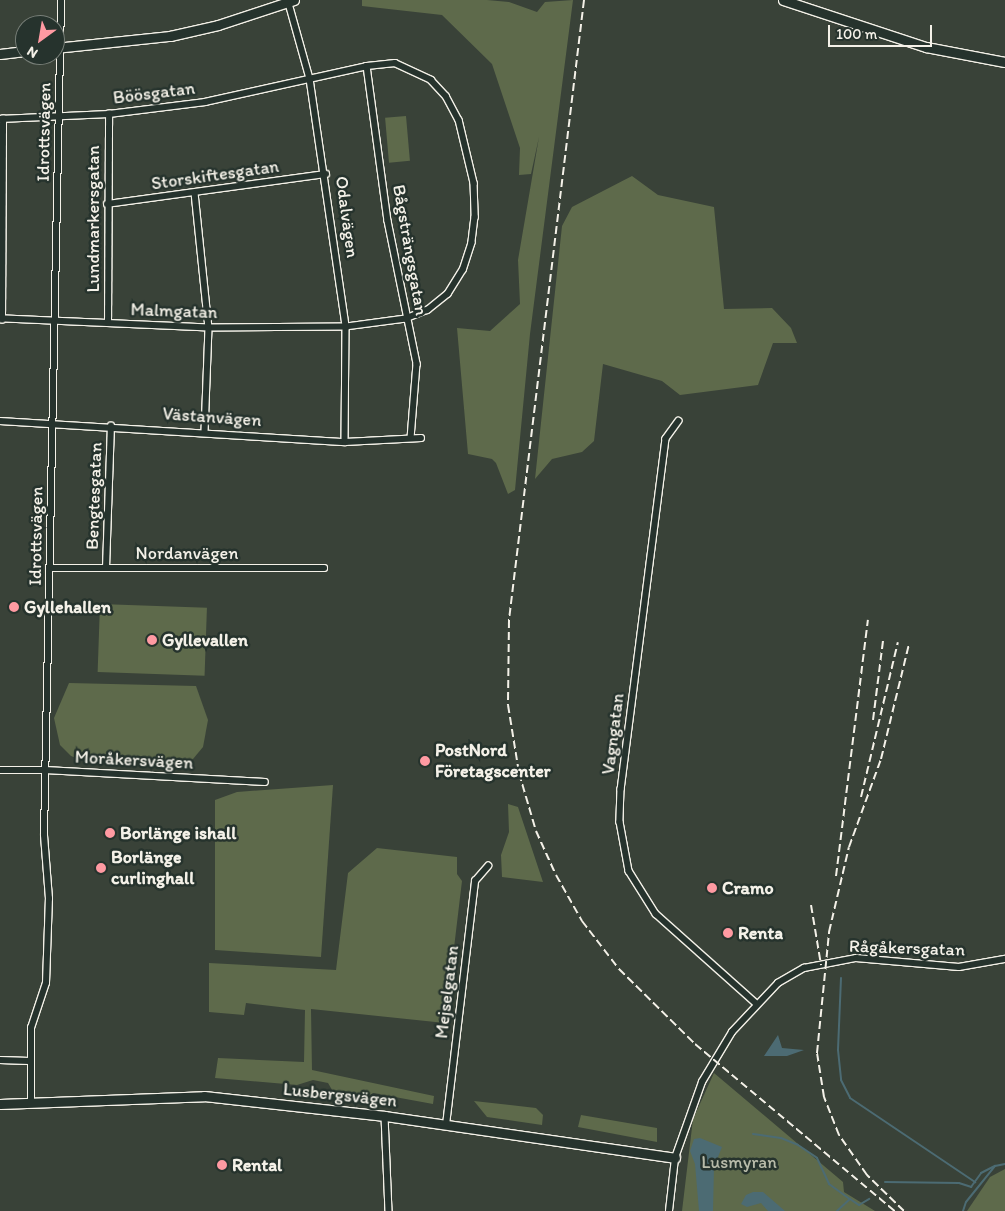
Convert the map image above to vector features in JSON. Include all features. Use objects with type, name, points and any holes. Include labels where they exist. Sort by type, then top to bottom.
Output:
[{"type":"street","name":"Idrottsvägen","points":[[60,15],[61,0]]},
{"type":"street","points":[[783,0],[926,47],[1005,62]]},
{"type":"street","points":[[65,46],[170,36],[218,25],[290,1]]},
{"type":"street","name":"Odalvägen","points":[[290,1],[310,79],[326,174],[346,327],[345,442]]},
{"type":"street","points":[[0,54],[15,52]]},
{"type":"street","name":"Böösgatan","points":[[1,119],[109,114],[205,102],[367,66],[395,63],[411,68],[431,80],[446,96],[459,120],[474,183],[472,243],[463,270],[448,294],[428,310],[406,319]]},
{"type":"street","name":"Idrottsvägen","points":[[31,1101],[29,1061],[31,1028],[46,983],[49,899],[44,835],[56,322],[58,65]]},
{"type":"street","name":"Bågsträngsgatan","points":[[367,66],[388,221],[418,378],[411,438]]},
{"type":"street","name":"Lundmarkersgatan","points":[[108,323],[107,204],[109,114]]},
{"type":"street","points":[[1,119],[1,319]]},
{"type":"street","name":"Storskiftesgatan","points":[[107,204],[326,174]]},
{"type":"street","points":[[195,193],[209,328],[205,431]]},
{"type":"street","name":"Malmgatan","points":[[1,319],[209,328],[346,327],[406,319]]},
{"type":"street","name":"Västanvägen","points":[[0,421],[205,431],[345,442],[421,438]]},
{"type":"street","name":"Vagngatan","points":[[679,421],[666,439],[621,789],[620,822],[629,871],[656,914],[756,1003]]},
{"type":"street","name":"Bengtesgatan","points":[[106,568],[111,426]]},
{"type":"street","name":"Nordanvägen","points":[[51,568],[324,568]]},
{"type":"street","name":"Moråkersvägen","points":[[0,770],[45,770],[265,782]]},
{"type":"street","name":"Mejselgatan","points":[[446,1125],[475,881],[488,866]]},
{"type":"street","name":"Rågåkersgatan","points":[[669,1211],[675,1158],[702,1082],[732,1032],[756,1003],[778,983],[804,968],[856,958],[893,959],[960,967],[1005,959]]},
{"type":"street","points":[[0,1060],[29,1061]]},
{"type":"street","name":"Lusbergsvägen","points":[[0,1104],[31,1101],[204,1096],[385,1116],[675,1158]]},
{"type":"street","points":[[385,1116],[389,1211]]},
{"type":"green space","points":[[362,0],[487,0],[509,2],[537,12],[545,2],[573,0],[530,334],[515,490],[508,494],[496,463],[492,459],[468,454],[457,328],[490,331],[520,304],[518,260],[539,137],[531,174],[519,175],[520,148],[492,64],[442,15],[362,6]]},
{"type":"green space","points":[[406,116],[410,161],[389,163],[385,118]]},
{"type":"green space","points":[[632,176],[658,195],[714,207],[724,309],[772,308],[791,328],[797,343],[773,343],[758,385],[680,395],[662,381],[603,364],[594,441],[582,452],[552,459],[535,479],[562,226],[572,207]]},
{"type":"green space","name":"Gyllevallen","points":[[100,604],[207,608],[205,676],[98,672]]},
{"type":"green space","points":[[69,683],[196,686],[208,720],[203,747],[193,759],[181,765],[81,760],[71,756],[60,745],[54,718]]},
{"type":"green space","points":[[333,785],[321,957],[215,950],[215,800],[237,792]]},
{"type":"green space","points":[[508,804],[518,807],[543,882],[502,877],[501,855],[509,832]]},
{"type":"green space","points":[[377,848],[457,857],[457,874],[462,881],[445,1023],[311,1009],[312,1070],[434,1096],[433,1104],[373,1093],[362,1102],[335,1095],[328,1083],[313,1080],[297,1085],[215,1078],[218,1058],[304,1062],[305,1010],[246,1003],[244,1015],[209,1012],[209,963],[336,970],[348,873]]},
{"type":"green space","name":"Lusmyran","points":[[714,1073],[843,1182],[844,1192],[875,1211],[682,1211],[693,1119]]},
{"type":"green space","points":[[474,1101],[536,1108],[543,1115],[542,1125],[487,1117]]},
{"type":"green space","points":[[581,1115],[657,1128],[657,1142],[578,1127]]},
{"type":"green space","points":[[1005,1169],[1005,1211],[967,1211],[990,1177]]},
{"type":"water","points":[[778,1035],[782,1048],[804,1050],[787,1056],[764,1056]]},
{"type":"water","points":[[700,1138],[722,1147],[714,1167],[713,1211],[699,1211],[695,1164],[690,1151],[694,1139]]},
{"type":"water","points":[[753,1192],[763,1192],[785,1211],[768,1211],[761,1203],[747,1207],[741,1204],[746,1195]]},
{"type":"waterway","points":[[841,978],[838,1050],[841,1080],[850,1098],[975,1182]]},
{"type":"waterway","points":[[753,1134],[781,1138],[798,1145],[817,1158],[829,1184],[850,1199]]},
{"type":"waterway","points":[[963,1211],[966,1202],[995,1166],[1005,1164]]},
{"type":"waterway","points":[[885,1182],[959,1183],[971,1187],[981,1173],[995,1166]]},
{"type":"waterway","points":[[837,1211],[850,1199],[859,1205],[869,1199]]},
{"type":"railway","points":[[584,0],[509,620],[508,705],[519,773],[536,831],[556,875],[582,921],[619,969],[695,1044],[895,1211]]},
{"type":"railway","points":[[836,876],[868,620]]},
{"type":"railway","points":[[873,720],[883,641]]},
{"type":"railway","points":[[861,797],[898,642]]},
{"type":"railway","points":[[904,1211],[867,1175],[839,1135],[824,1097],[817,1053],[829,932],[849,847],[881,759],[909,644]]},
{"type":"railway","points":[[811,905],[821,965]]},
{"type":"place","name":"Gyllehallen","points":[[14,607]]},
{"type":"place","name":"Gyllevallen","points":[[152,640]]},
{"type":"place","name":"PostNord Företagscenter","points":[[425,761]]},
{"type":"place","name":"Borlänge ishall","points":[[110,833]]},
{"type":"place","name":"Borlänge curlinghall","points":[[101,868]]},
{"type":"place","name":"Cramo","points":[[712,888]]},
{"type":"place","name":"Renta","points":[[728,933]]},
{"type":"place","name":"Rental","points":[[222,1165]]}]
